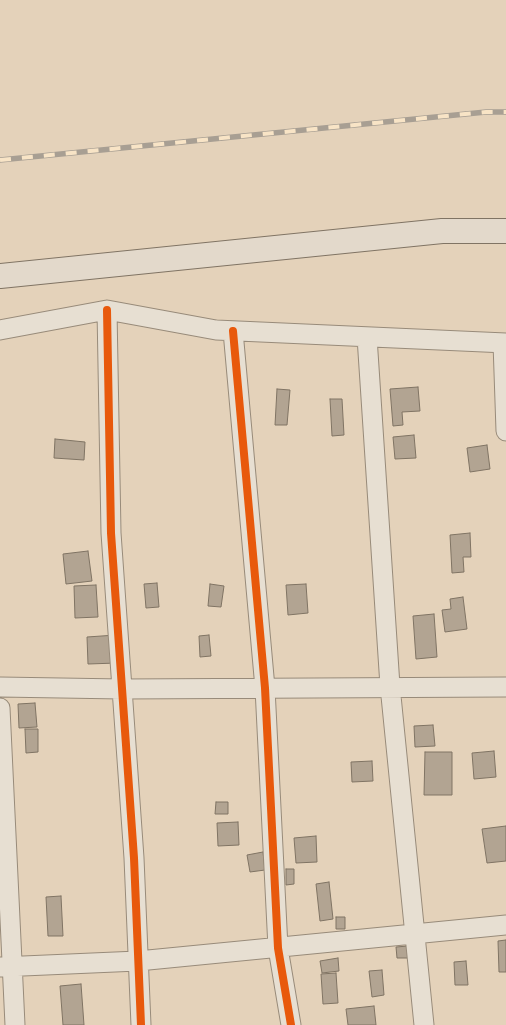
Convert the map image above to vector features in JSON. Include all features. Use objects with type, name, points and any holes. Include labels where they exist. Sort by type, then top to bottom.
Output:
[{"type":"main road","points":[[0,276],[442,232],[506,230]]},
{"type":"street","points":[[0,330],[107,310],[216,330],[505,343],[506,431]]},
{"type":"street","points":[[107,310],[111,533],[134,858],[141,1025]]},
{"type":"street","points":[[233,331],[266,688],[278,948],[291,1025]]},
{"type":"street","points":[[367,336],[390,686],[424,1025]]},
{"type":"street","points":[[0,687],[122,689],[390,686],[506,687]]},
{"type":"street","points":[[0,708],[5,967],[14,1025]]},
{"type":"street","points":[[5,967],[138,961],[506,925]]},
{"type":"building","points":[[418,387],[420,411],[402,412],[403,425],[393,426],[390,389]]},
{"type":"building","points":[[277,389],[290,390],[287,425],[275,425]]},
{"type":"building","points":[[330,399],[342,399],[344,435],[332,436]]},
{"type":"building","points":[[414,435],[416,458],[395,459],[393,437]]},
{"type":"building","points":[[55,439],[85,442],[84,460],[54,458]]},
{"type":"building","points":[[487,445],[490,469],[470,472],[467,448]]},
{"type":"building","points":[[470,533],[471,557],[463,557],[464,572],[452,573],[450,535]]},
{"type":"building","points":[[88,551],[92,581],[66,584],[63,554]]},
{"type":"building","points":[[157,583],[159,607],[146,608],[144,584]]},
{"type":"building","points":[[210,584],[224,586],[221,607],[208,606]]},
{"type":"building","points":[[306,584],[308,613],[288,615],[286,585]]},
{"type":"building","points":[[96,585],[98,617],[75,618],[74,586]]},
{"type":"building","points":[[463,597],[467,629],[445,632],[442,610],[451,609],[450,599]]},
{"type":"building","points":[[434,614],[437,657],[416,659],[413,616]]},
{"type":"building","points":[[116,635],[117,663],[88,664],[87,637]]},
{"type":"building","points":[[209,635],[211,656],[200,657],[199,636]]},
{"type":"building","points":[[35,703],[37,727],[19,728],[18,704]]},
{"type":"building","points":[[433,725],[435,746],[415,747],[414,726]]},
{"type":"building","points":[[25,729],[38,729],[38,752],[26,753]]},
{"type":"building","points":[[494,751],[496,777],[474,779],[472,753]]},
{"type":"building","points":[[425,752],[452,752],[452,795],[424,795]]},
{"type":"building","points":[[372,761],[373,781],[352,782],[351,762]]},
{"type":"building","points":[[216,802],[228,802],[228,814],[215,814]]},
{"type":"building","points":[[238,822],[239,845],[218,846],[217,823]]},
{"type":"building","points":[[506,826],[506,861],[487,863],[482,829]]},
{"type":"building","points":[[316,836],[317,862],[296,863],[294,838]]},
{"type":"building","points":[[263,852],[265,870],[250,872],[247,855]]},
{"type":"building","points":[[286,869],[294,869],[294,884],[286,885]]},
{"type":"building","points":[[329,882],[333,919],[320,921],[316,884]]},
{"type":"building","points":[[61,896],[63,936],[48,936],[46,897]]},
{"type":"building","points":[[336,917],[345,917],[345,929],[336,929]]},
{"type":"building","points":[[506,940],[506,972],[499,972],[498,941]]},
{"type":"building","points":[[408,946],[409,958],[397,958],[396,947]]},
{"type":"building","points":[[338,958],[339,971],[322,973],[320,961]]},
{"type":"building","points":[[466,961],[468,985],[455,985],[454,962]]},
{"type":"building","points":[[382,970],[384,995],[372,997],[369,971]]},
{"type":"building","points":[[336,973],[338,1003],[323,1004],[321,974]]},
{"type":"building","points":[[81,984],[84,1025],[63,1025],[60,986]]},
{"type":"building","points":[[374,1006],[376,1025],[348,1025],[346,1009]]},
{"type":"railway","points":[[0,160],[486,112],[506,112]]},
{"type":"cycle path","points":[[107,310],[111,533],[134,858],[141,1025]]},
{"type":"cycle path","points":[[233,331],[265,688],[278,948],[291,1025]]}]
